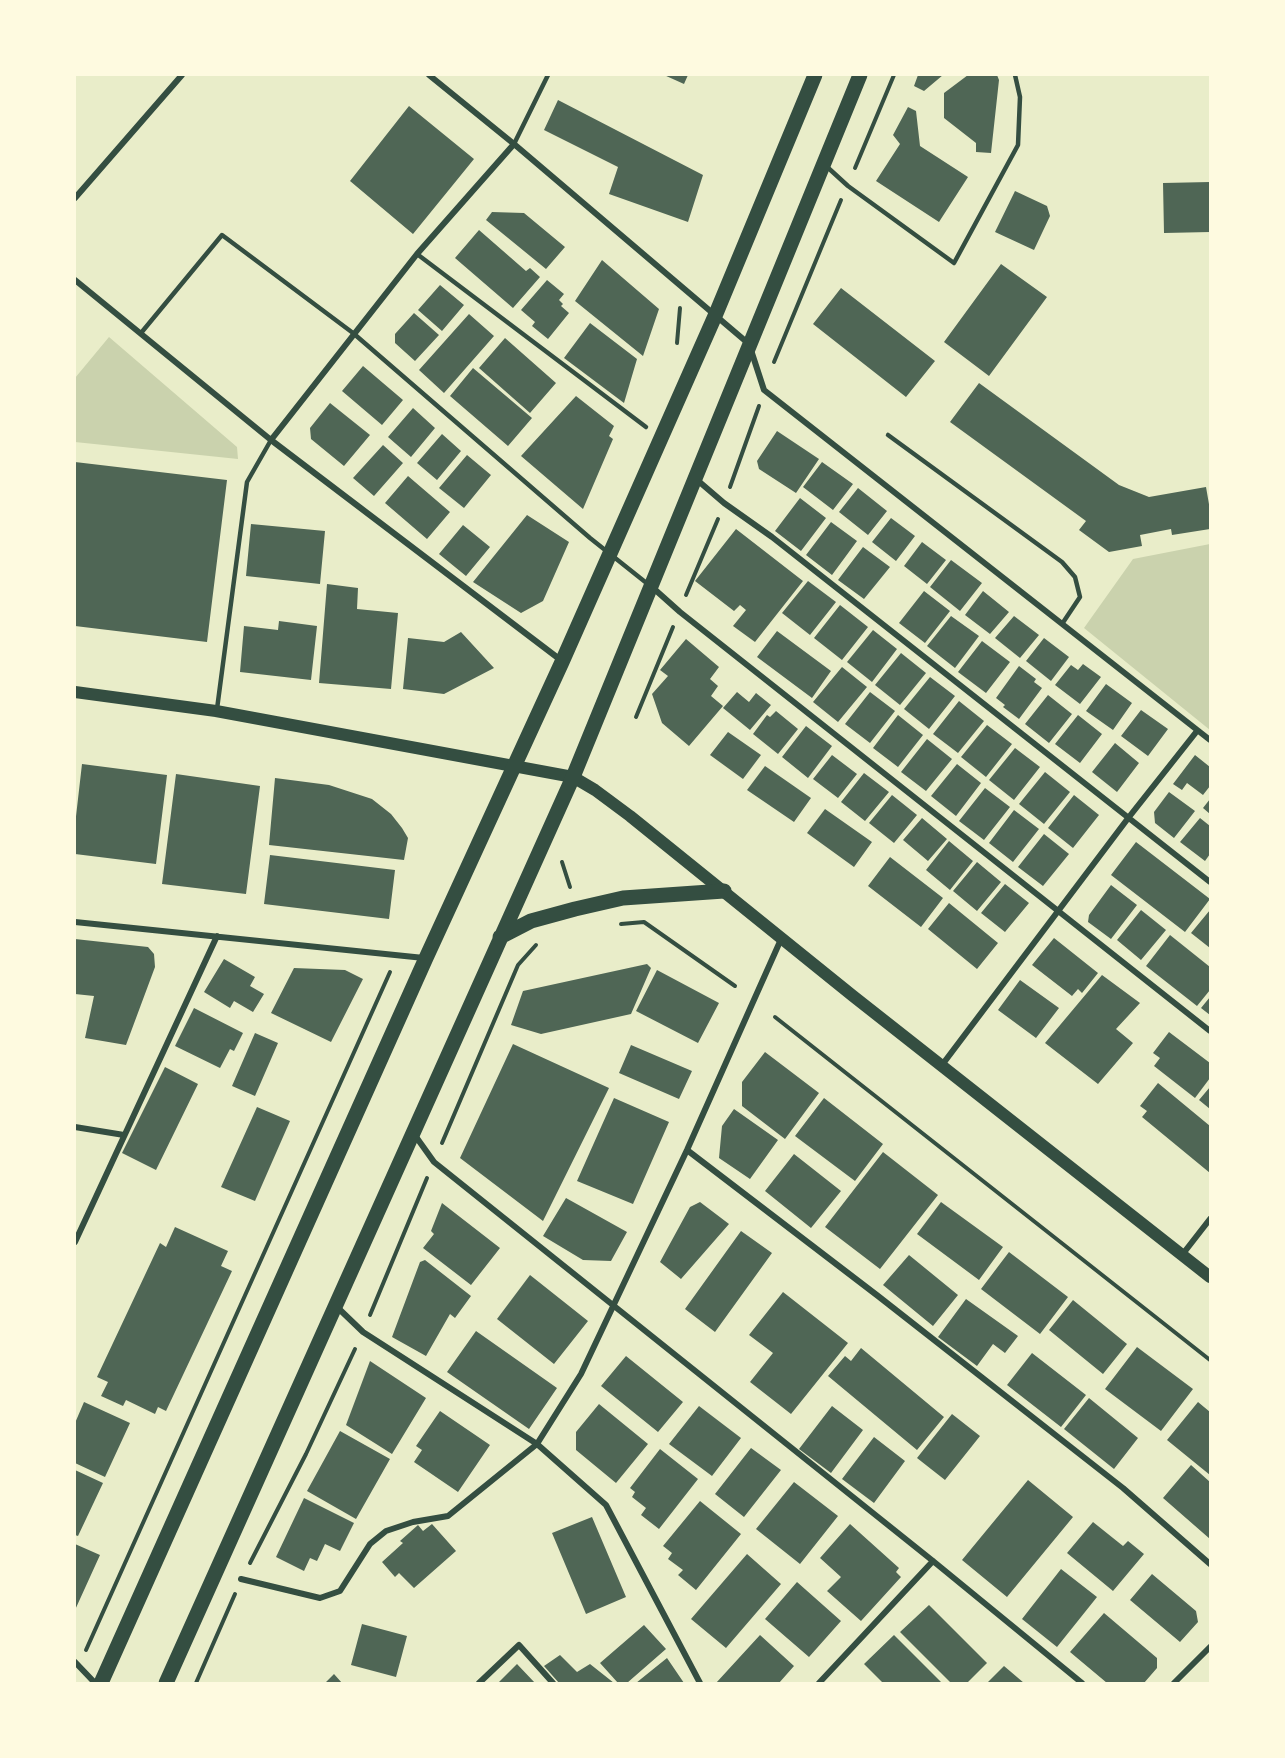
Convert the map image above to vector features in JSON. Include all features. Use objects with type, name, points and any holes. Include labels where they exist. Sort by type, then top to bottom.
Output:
[{"type":"main road","points":[[101,1683],[610,554],[715,316],[815,75]]},
{"type":"main road","points":[[166,1683],[573,777],[860,75]]},
{"type":"main road","points":[[75,692],[216,711],[573,777],[596,790],[630,816],[1210,1277]]},
{"type":"main road","points":[[501,937],[531,921],[623,898],[724,891]]},
{"type":"street","points":[[75,198],[182,75]]},
{"type":"street","points":[[429,75],[514,144],[749,344],[764,390],[1210,740]]},
{"type":"street","points":[[271,440],[417,254],[514,144]]},
{"type":"street","points":[[75,280],[271,440],[562,662]]},
{"type":"street","points":[[695,478],[1210,882]]},
{"type":"street","points":[[651,586],[680,612],[1210,1031]]},
{"type":"street","points":[[942,1065],[1129,817],[1197,731]]},
{"type":"street","points":[[75,922],[426,958]]},
{"type":"street","points":[[75,1242],[217,936]]},
{"type":"street","points":[[241,1579],[320,1598],[340,1591],[370,1544],[386,1531],[413,1522],[448,1516],[537,1444],[581,1374],[687,1150],[782,937]]},
{"type":"street","points":[[75,1126],[124,1135]]},
{"type":"street","points":[[413,1134],[434,1162],[1082,1683]]},
{"type":"street","points":[[687,1150],[1123,1488],[1210,1564]]},
{"type":"street","points":[[1182,1255],[1210,1220]]},
{"type":"street","points":[[336,1305],[363,1332],[537,1444],[606,1505],[700,1683]]},
{"type":"street","points":[[819,1683],[933,1561]]},
{"type":"street","points":[[478,1683],[519,1645],[553,1683]]},
{"type":"street","points":[[1173,1683],[1210,1647]]},
{"type":"street","points":[[77,1664],[95,1683]]},
{"type":"lane","points":[[514,144],[548,75]]},
{"type":"lane","points":[[823,163],[848,186],[954,263],[1018,145],[1020,98],[1015,75]]},
{"type":"lane","points":[[141,333],[222,235],[353,333],[610,554],[651,586]]},
{"type":"lane","points":[[417,254],[646,427]]},
{"type":"lane","points":[[888,435],[1062,562],[1075,577],[1080,597],[1062,624]]},
{"type":"lane","points":[[216,711],[247,482],[271,440]]},
{"type":"path","points":[[636,717],[724,503],[803,290],[894,75]]},
{"type":"path","points":[[562,862],[570,887]]},
{"type":"path","points":[[644,922],[735,986]]},
{"type":"path","points":[[196,1683],[241,1579],[306,1454],[363,1332],[518,965],[536,945]]},
{"type":"path","points":[[77,1664],[397,955]]},
{"type":"path","points":[[775,1017],[1210,1360]]},
{"type":"green space","points":[[109,337],[237,447],[238,459],[75,442],[75,378]]},
{"type":"green space","points":[[1210,544],[1210,730],[1084,628],[1133,559]]},
{"type":"building","points":[[664,75],[688,75],[684,84]]},
{"type":"building","points":[[918,75],[943,75],[924,91],[914,86]]},
{"type":"building","points":[[968,75],[997,75],[999,80],[991,153],[976,152],[976,143],[944,118],[944,93]]},
{"type":"building","points":[[558,100],[703,175],[688,222],[609,194],[618,167],[544,130]]},
{"type":"building","points":[[409,106],[474,159],[413,234],[350,181]]},
{"type":"building","points":[[908,107],[916,111],[920,146],[968,177],[939,222],[876,181],[900,144],[893,135]]},
{"type":"building","points":[[1210,182],[1210,232],[1164,233],[1163,183]]},
{"type":"building","points":[[1015,191],[1047,206],[1050,216],[1034,250],[995,232]]},
{"type":"building","points":[[492,212],[524,213],[565,247],[546,269],[486,220]]},
{"type":"building","points":[[479,230],[526,271],[530,268],[540,277],[513,308],[455,258]]},
{"type":"building","points":[[602,260],[659,309],[643,356],[575,301]]},
{"type":"building","points":[[1001,264],[1047,297],[989,376],[944,342]]},
{"type":"building","points":[[547,280],[564,294],[559,300],[563,304],[561,306],[569,313],[548,339],[532,326],[535,322],[521,310]]},
{"type":"building","points":[[440,285],[464,305],[442,331],[418,310]]},
{"type":"building","points":[[841,288],[935,361],[906,397],[813,324]]},
{"type":"building","points":[[414,313],[439,335],[415,361],[395,343],[395,334]]},
{"type":"building","points":[[469,314],[494,336],[444,393],[419,370]]},
{"type":"building","points":[[590,323],[637,359],[624,403],[564,358]]},
{"type":"building","points":[[505,338],[556,383],[530,413],[479,368]]},
{"type":"building","points":[[363,366],[403,400],[382,425],[342,391]]},
{"type":"building","points":[[473,368],[532,418],[508,446],[450,396]]},
{"type":"building","points":[[979,383],[1119,485],[1149,497],[1206,487],[1210,510],[1210,529],[1172,535],[1171,529],[1140,535],[1142,546],[1109,552],[1079,530],[1086,521],[950,422]]},
{"type":"building","points":[[576,396],[614,426],[609,436],[613,439],[583,509],[521,456]]},
{"type":"building","points":[[330,403],[370,435],[344,466],[311,439],[310,428]]},
{"type":"building","points":[[413,408],[435,428],[411,457],[388,437]]},
{"type":"building","points":[[777,431],[819,459],[796,493],[759,469],[757,461]]},
{"type":"building","points":[[442,434],[461,451],[437,480],[417,463]]},
{"type":"building","points":[[383,445],[403,463],[374,496],[353,478]]},
{"type":"building","points":[[467,455],[491,475],[464,508],[439,488]]},
{"type":"building","points":[[75,462],[227,480],[207,642],[75,626]]},
{"type":"building","points":[[822,462],[853,484],[833,510],[803,487]]},
{"type":"building","points":[[408,476],[450,512],[427,539],[385,503]]},
{"type":"building","points":[[858,488],[887,511],[868,535],[839,512]]},
{"type":"building","points":[[800,498],[826,518],[801,551],[775,531]]},
{"type":"building","points":[[527,515],[569,542],[543,601],[521,613],[473,582]]},
{"type":"building","points":[[891,518],[915,536],[896,561],[872,542]]},
{"type":"building","points":[[831,522],[857,541],[832,575],[806,555]]},
{"type":"building","points":[[251,524],[325,531],[320,584],[246,576]]},
{"type":"building","points":[[463,525],[490,547],[466,576],[439,554]]},
{"type":"building","points":[[736,529],[803,581],[755,642],[733,626],[746,610],[740,605],[734,611],[695,581]]},
{"type":"building","points":[[922,542],[946,560],[927,584],[904,566]]},
{"type":"building","points":[[863,547],[890,567],[864,599],[838,580]]},
{"type":"building","points":[[951,560],[982,583],[960,611],[930,587]]},
{"type":"building","points":[[808,581],[836,602],[810,635],[782,613]]},
{"type":"building","points":[[327,584],[358,588],[357,609],[398,613],[391,689],[319,683]]},
{"type":"building","points":[[924,591],[950,611],[925,643],[899,623]]},
{"type":"building","points":[[983,591],[1009,612],[990,634],[965,615]]},
{"type":"building","points":[[840,605],[868,627],[842,660],[814,638]]},
{"type":"building","points":[[951,616],[979,636],[955,668],[927,646]]},
{"type":"building","points":[[1014,616],[1039,635],[1020,658],[995,638]]},
{"type":"building","points":[[279,621],[317,626],[311,680],[240,672],[244,626],[278,630]]},
{"type":"building","points":[[873,630],[897,649],[872,682],[847,662]]},
{"type":"building","points":[[777,631],[831,671],[812,698],[757,657]]},
{"type":"building","points":[[461,632],[494,668],[444,694],[403,689],[408,638],[444,642]]},
{"type":"building","points":[[1044,638],[1069,657],[1051,681],[1026,661]]},
{"type":"building","points":[[686,639],[719,667],[710,679],[718,686],[711,696],[723,706],[689,746],[662,723],[652,694],[668,676],[660,670]]},
{"type":"building","points":[[982,641],[1010,662],[986,693],[958,672]]},
{"type":"building","points":[[901,653],[926,673],[900,705],[875,685]]},
{"type":"building","points":[[1083,664],[1101,677],[1080,704],[1055,685],[1071,665],[1078,670]]},
{"type":"building","points":[[1019,666],[1036,679],[1034,682],[1042,688],[1019,719],[1003,707],[1005,705],[996,698]]},
{"type":"building","points":[[842,667],[867,687],[838,722],[813,702]]},
{"type":"building","points":[[930,677],[955,696],[929,729],[904,709]]},
{"type":"building","points":[[1106,684],[1132,703],[1113,730],[1086,711]]},
{"type":"building","points":[[737,692],[749,702],[756,693],[771,705],[750,730],[723,708]]},
{"type":"building","points":[[870,692],[895,711],[870,743],[845,724]]},
{"type":"building","points":[[1048,695],[1072,714],[1049,743],[1025,724]]},
{"type":"building","points":[[959,701],[984,721],[958,753],[933,734]]},
{"type":"building","points":[[1141,710],[1168,729],[1148,756],[1121,736]]},
{"type":"building","points":[[776,711],[798,729],[778,754],[753,734],[767,715],[770,717]]},
{"type":"building","points":[[898,715],[923,735],[898,767],[873,748]]},
{"type":"building","points":[[1078,715],[1102,734],[1080,763],[1055,744]]},
{"type":"building","points":[[987,725],[1012,744],[986,777],[961,757]]},
{"type":"building","points":[[806,726],[832,746],[808,778],[782,757]]},
{"type":"building","points":[[728,732],[761,755],[743,779],[710,755]]},
{"type":"building","points":[[927,739],[952,759],[926,791],[901,772]]},
{"type":"building","points":[[1115,743],[1139,763],[1117,792],[1092,772]]},
{"type":"building","points":[[1015,748],[1040,767],[1014,800],[989,780]]},
{"type":"building","points":[[832,755],[857,774],[838,798],[813,779]]},
{"type":"building","points":[[1195,755],[1210,767],[1210,786],[1203,795],[1187,783],[1182,790],[1173,784]]},
{"type":"building","points":[[82,764],[167,775],[156,864],[75,854],[75,825]]},
{"type":"building","points":[[957,764],[981,783],[956,816],[931,796]]},
{"type":"building","points":[[765,766],[811,798],[794,822],[747,790]]},
{"type":"building","points":[[1045,772],[1070,792],[1044,824],[1019,804]]},
{"type":"building","points":[[864,773],[889,792],[865,821],[841,802]]},
{"type":"building","points":[[176,774],[260,786],[246,894],[162,884]]},
{"type":"building","points":[[275,778],[329,785],[372,799],[391,814],[408,838],[404,860],[269,845]]},
{"type":"building","points":[[985,788],[1010,807],[984,840],[959,821]]},
{"type":"building","points":[[1169,792],[1195,811],[1174,838],[1155,823],[1154,812]]},
{"type":"building","points":[[892,795],[917,815],[894,843],[869,823]]},
{"type":"building","points":[[1074,795],[1099,815],[1073,848],[1048,828]]},
{"type":"building","points":[[1210,799],[1210,814],[1203,808]]},
{"type":"building","points":[[825,809],[872,842],[854,867],[807,833]]},
{"type":"building","points":[[1014,810],[1039,829],[1013,862],[989,843]]},
{"type":"building","points":[[922,818],[947,839],[928,861],[903,840]]},
{"type":"building","points":[[1200,818],[1210,826],[1210,854],[1205,861],[1180,842]]},
{"type":"building","points":[[1044,834],[1069,854],[1043,886],[1018,867]]},
{"type":"building","points":[[949,841],[973,861],[950,890],[926,870]]},
{"type":"building","points":[[1136,842],[1210,899],[1185,932],[1111,875]]},
{"type":"building","points":[[270,855],[395,870],[389,919],[264,904]]},
{"type":"building","points":[[890,857],[943,898],[921,927],[868,886]]},
{"type":"building","points":[[977,862],[1001,882],[977,911],[953,891]]},
{"type":"building","points":[[1005,884],[1029,903],[1005,932],[981,913]]},
{"type":"building","points":[[1111,885],[1137,905],[1111,939],[1088,922],[1089,915]]},
{"type":"building","points":[[949,903],[998,943],[977,969],[928,929]]},
{"type":"building","points":[[1141,910],[1166,930],[1141,960],[1117,940]]},
{"type":"building","points":[[1210,910],[1210,948],[1191,933]]},
{"type":"building","points":[[1170,935],[1210,967],[1210,990],[1197,1006],[1146,966]]},
{"type":"building","points":[[1054,938],[1098,973],[1082,993],[1078,989],[1072,996],[1032,965]]},
{"type":"building","points":[[75,939],[148,947],[154,954],[155,967],[126,1045],[85,1038],[94,996],[75,994]]},
{"type":"building","points":[[224,959],[255,977],[250,986],[264,994],[253,1012],[234,1001],[230,1008],[204,992]]},
{"type":"building","points":[[647,964],[651,968],[631,1014],[541,1034],[511,1025],[523,991]]},
{"type":"building","points":[[294,968],[345,970],[363,979],[331,1042],[271,1013]]},
{"type":"building","points":[[657,970],[719,1003],[698,1043],[636,1011]]},
{"type":"building","points":[[1102,975],[1140,1003],[1116,1029],[1133,1043],[1098,1084],[1045,1043]]},
{"type":"building","points":[[1020,980],[1059,1008],[1036,1038],[998,1010]]},
{"type":"building","points":[[1210,997],[1210,1015],[1201,1008]]},
{"type":"building","points":[[194,1008],[243,1033],[234,1051],[230,1049],[220,1068],[175,1046]]},
{"type":"building","points":[[1169,1032],[1210,1063],[1210,1078],[1195,1098],[1154,1066],[1160,1058],[1153,1053]]},
{"type":"building","points":[[255,1033],[278,1043],[255,1096],[232,1086]]},
{"type":"building","points":[[513,1044],[609,1088],[543,1221],[460,1158]]},
{"type":"building","points":[[631,1045],[692,1071],[679,1099],[619,1073]]},
{"type":"building","points":[[765,1052],[819,1093],[785,1139],[742,1106],[742,1082]]},
{"type":"building","points":[[165,1067],[198,1084],[156,1170],[122,1153]]},
{"type":"building","points":[[1158,1083],[1210,1126],[1210,1173],[1142,1117],[1147,1111],[1140,1106]]},
{"type":"building","points":[[1210,1087],[1210,1109],[1199,1100]]},
{"type":"building","points":[[614,1098],[669,1122],[633,1204],[577,1181]]},
{"type":"building","points":[[824,1098],[883,1144],[855,1181],[795,1136]]},
{"type":"building","points":[[257,1107],[290,1121],[255,1201],[221,1187]]},
{"type":"building","points":[[734,1109],[778,1140],[750,1179],[719,1158],[722,1126]]},
{"type":"building","points":[[883,1152],[938,1195],[880,1269],[825,1227]]},
{"type":"building","points":[[794,1154],[841,1191],[811,1228],[765,1191]]},
{"type":"building","points":[[566,1198],[627,1232],[611,1261],[583,1260],[543,1236]]},
{"type":"building","points":[[700,1202],[729,1224],[681,1279],[660,1262],[690,1207]]},
{"type":"building","points":[[941,1202],[1003,1247],[979,1280],[917,1234]]},
{"type":"building","points":[[442,1203],[500,1248],[471,1285],[423,1248],[434,1234],[431,1231]]},
{"type":"building","points":[[175,1227],[228,1251],[221,1266],[232,1271],[166,1411],[158,1407],[155,1414],[126,1400],[123,1406],[101,1396],[108,1382],[97,1377],[160,1243],[166,1247]]},
{"type":"building","points":[[741,1231],[772,1253],[715,1332],[685,1309]]},
{"type":"building","points":[[1009,1252],[1068,1297],[1040,1334],[981,1289]]},
{"type":"building","points":[[909,1255],[958,1295],[933,1326],[883,1285]]},
{"type":"building","points":[[425,1260],[471,1296],[455,1318],[450,1314],[426,1356],[392,1337],[420,1262]]},
{"type":"building","points":[[530,1275],[588,1321],[554,1364],[497,1319]]},
{"type":"building","points":[[783,1292],[848,1343],[791,1414],[750,1382],[773,1353],[749,1335]]},
{"type":"building","points":[[966,1299],[1018,1336],[1005,1353],[993,1344],[977,1366],[938,1337]]},
{"type":"building","points":[[1073,1300],[1127,1344],[1103,1374],[1049,1330]]},
{"type":"building","points":[[476,1331],[557,1388],[529,1429],[447,1372]]},
{"type":"building","points":[[1137,1347],[1193,1389],[1161,1431],[1105,1389]]},
{"type":"building","points":[[861,1348],[944,1417],[917,1450],[828,1376],[845,1356],[851,1361]]},
{"type":"building","points":[[1032,1353],[1086,1395],[1061,1427],[1007,1385]]},
{"type":"building","points":[[626,1356],[683,1402],[658,1432],[601,1386]]},
{"type":"building","points":[[370,1361],[426,1398],[392,1454],[346,1425]]},
{"type":"building","points":[[1089,1398],[1138,1438],[1114,1469],[1064,1429]]},
{"type":"building","points":[[84,1402],[130,1423],[105,1477],[75,1463],[75,1423]]},
{"type":"building","points":[[1198,1402],[1210,1412],[1210,1475],[1167,1440]]},
{"type":"building","points":[[599,1404],[648,1444],[616,1483],[576,1450],[576,1432]]},
{"type":"building","points":[[699,1406],[741,1438],[712,1476],[669,1444]]},
{"type":"building","points":[[832,1406],[863,1430],[831,1473],[799,1449]]},
{"type":"building","points":[[440,1411],[490,1445],[458,1492],[414,1462],[422,1450],[416,1446]]},
{"type":"building","points":[[952,1414],[980,1436],[945,1480],[917,1458]]},
{"type":"building","points":[[340,1431],[390,1459],[356,1519],[307,1491]]},
{"type":"building","points":[[874,1437],[905,1461],[874,1503],[842,1479]]},
{"type":"building","points":[[751,1448],[781,1470],[744,1517],[715,1494]]},
{"type":"building","points":[[660,1449],[698,1479],[659,1529],[641,1515],[646,1508],[632,1497],[635,1492],[630,1488]]},
{"type":"building","points":[[1191,1465],[1210,1482],[1210,1539],[1163,1498]]},
{"type":"building","points":[[75,1470],[103,1483],[78,1536],[75,1535]]},
{"type":"building","points":[[1028,1480],[1073,1517],[1007,1597],[962,1560]]},
{"type":"building","points":[[794,1482],[838,1516],[800,1564],[756,1529]]},
{"type":"building","points":[[304,1498],[354,1523],[340,1551],[325,1544],[317,1561],[310,1558],[304,1571],[276,1557]]},
{"type":"building","points":[[700,1501],[741,1534],[696,1590],[678,1575],[683,1570],[668,1559],[672,1553],[663,1546]]},
{"type":"building","points":[[592,1517],[626,1597],[586,1614],[552,1533]]},
{"type":"building","points":[[1093,1522],[1123,1546],[1128,1541],[1144,1554],[1113,1591],[1067,1553]]},
{"type":"building","points":[[432,1524],[456,1551],[414,1588],[399,1573],[395,1577],[382,1562],[403,1543],[400,1541],[418,1525],[423,1531]]},
{"type":"building","points":[[850,1524],[899,1568],[896,1572],[901,1577],[861,1621],[827,1591],[841,1577],[820,1558]]},
{"type":"building","points":[[75,1544],[100,1555],[75,1610]]},
{"type":"building","points":[[747,1554],[781,1584],[726,1648],[691,1619]]},
{"type":"building","points":[[1061,1569],[1097,1597],[1057,1647],[1022,1619]]},
{"type":"building","points":[[1152,1574],[1196,1611],[1198,1622],[1180,1642],[1130,1600]]},
{"type":"building","points":[[797,1582],[841,1621],[809,1657],[765,1619]]},
{"type":"building","points":[[929,1605],[987,1663],[967,1683],[951,1683],[900,1632]]},
{"type":"building","points":[[1104,1613],[1157,1658],[1157,1668],[1144,1683],[1107,1683],[1070,1652]]},
{"type":"building","points":[[362,1624],[407,1636],[396,1677],[351,1665]]},
{"type":"building","points":[[644,1625],[666,1649],[627,1683],[618,1683],[600,1663]]},
{"type":"building","points":[[760,1635],[794,1666],[779,1683],[716,1683]]},
{"type":"building","points":[[894,1635],[942,1683],[883,1683],[864,1664]]},
{"type":"building","points":[[560,1655],[577,1672],[590,1664],[614,1683],[559,1683],[544,1666]]},
{"type":"building","points":[[667,1658],[684,1683],[636,1683]]},
{"type":"building","points":[[517,1664],[535,1683],[498,1683]]},
{"type":"building","points":[[1004,1666],[1024,1683],[987,1683]]},
{"type":"building","points":[[334,1674],[342,1683],[325,1683]]}]
